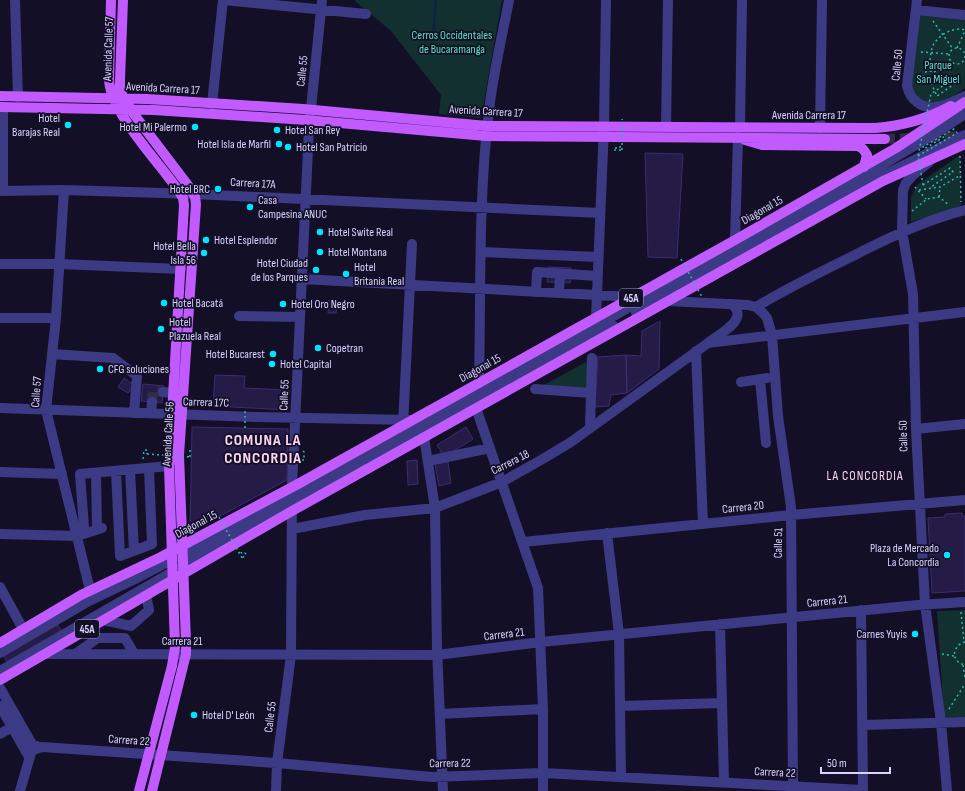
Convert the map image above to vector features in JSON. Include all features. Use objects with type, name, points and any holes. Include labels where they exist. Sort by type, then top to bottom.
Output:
[{"type":"main road","name":"Avenida Calle 57","points":[[111,0],[108,78],[113,98]]},
{"type":"main road","name":"Avenida Calle 57","points":[[123,0],[120,91],[124,98]]},
{"type":"main road","name":"Avenida Carrera 17","points":[[0,96],[124,98],[311,110],[487,131]]},
{"type":"main road","name":"Avenida Carrera 17","points":[[2,107],[154,110],[487,131],[739,132],[820,128],[875,128],[901,125],[930,116],[965,97]]},
{"type":"main road","name":"Avenida Calle 56","points":[[113,98],[130,127],[180,193],[183,198],[184,205],[180,269],[168,393],[176,414],[184,569],[186,654],[152,791]]},
{"type":"main road","points":[[124,98],[194,194]]},
{"type":"main road","name":"Diagonal 15","points":[[0,680],[146,595],[173,575],[406,422],[634,297],[864,167],[896,148],[965,102]]},
{"type":"main road","name":"Avenida Carrera 17","points":[[604,131],[666,127],[886,139]]},
{"type":"main road","points":[[739,132],[749,142],[762,145],[858,146],[863,149],[867,155],[864,167]]},
{"type":"main road","name":"Diagonal 15","points":[[0,643],[90,590],[173,555],[424,437],[884,181],[963,147]]},
{"type":"main road","name":"Avenida Calle 56","points":[[139,791],[174,654],[175,633],[173,555],[169,466],[176,414],[196,204],[194,194]]},
{"type":"street","points":[[16,0],[18,97]]},
{"type":"street","points":[[212,104],[223,0],[321,5],[366,14]]},
{"type":"street","points":[[479,383],[482,207],[487,131],[489,109],[509,0]]},
{"type":"street","points":[[596,318],[604,131],[606,0]]},
{"type":"street","points":[[666,127],[668,0]]},
{"type":"street","points":[[735,240],[742,0]]},
{"type":"street","points":[[820,128],[822,0]]},
{"type":"street","name":"Calle 55","points":[[276,791],[277,763],[291,655],[292,498],[300,317],[310,121],[321,5]]},
{"type":"street","points":[[917,5],[965,15]]},
{"type":"street","name":"Calle 50","points":[[917,5],[907,86],[908,93],[913,100],[918,103],[936,108],[965,97]]},
{"type":"street","points":[[2,107],[2,191]]},
{"type":"street","points":[[292,498],[877,168],[965,114]]},
{"type":"street","points":[[292,498],[576,347],[874,180],[965,135]]},
{"type":"street","name":"Calle 50","points":[[929,161],[906,183],[902,196],[902,231],[912,285],[916,429],[926,604],[941,722],[947,791]]},
{"type":"street","name":"Carrera 17A","points":[[2,191],[64,190],[180,193],[600,213]]},
{"type":"street","name":"Calle 57","points":[[64,190],[56,318],[46,410],[62,474],[79,530],[90,590]]},
{"type":"street","points":[[668,301],[748,305],[756,307],[792,286],[902,231],[961,211]]},
{"type":"street","points":[[406,422],[412,244]]},
{"type":"street","points":[[481,252],[598,257]]},
{"type":"street","points":[[0,264],[59,264],[180,269]]},
{"type":"street","points":[[536,292],[537,272],[597,276]]},
{"type":"street","points":[[559,293],[560,274]]},
{"type":"street","points":[[302,279],[634,297]]},
{"type":"street","name":"Carrera 18","points":[[292,529],[365,515],[435,508],[502,482],[541,460],[590,428],[734,323],[738,312],[731,304]]},
{"type":"street","name":"Calle 51","points":[[756,307],[767,318],[772,335],[778,416],[790,496],[793,786]]},
{"type":"street","name":"Carrera 18","points":[[708,343],[965,312]]},
{"type":"street","points":[[239,316],[300,317]]},
{"type":"street","points":[[0,318],[56,318]]},
{"type":"street","points":[[696,351],[703,524]]},
{"type":"street","points":[[52,354],[112,358],[137,376],[134,413]]},
{"type":"street","points":[[590,428],[592,358]]},
{"type":"street","points":[[741,382],[775,377]]},
{"type":"street","points":[[760,379],[766,443]]},
{"type":"street","points":[[535,389],[591,393]]},
{"type":"street","points":[[151,413],[152,402]]},
{"type":"street","name":"Carrera 17C","points":[[0,408],[406,422]]},
{"type":"street","points":[[476,408],[538,588],[541,642],[543,791]]},
{"type":"street","points":[[916,429],[965,424]]},
{"type":"street","points":[[424,437],[435,508],[437,654],[443,791]]},
{"type":"street","points":[[428,462],[490,448]]},
{"type":"street","points":[[79,530],[80,474],[169,466]]},
{"type":"street","points":[[116,471],[120,556],[152,544],[146,468]]},
{"type":"street","points":[[130,470],[134,551]]},
{"type":"street","points":[[0,472],[62,474]]},
{"type":"street","points":[[96,473],[100,528]]},
{"type":"street","name":"Carrera 20","points":[[523,542],[791,515],[965,500]]},
{"type":"street","points":[[0,534],[118,527]]},
{"type":"street","points":[[608,533],[619,634],[621,777]]},
{"type":"street","points":[[0,653],[89,601],[173,555]]},
{"type":"street","points":[[0,671],[173,575]]},
{"type":"street","points":[[0,588],[23,629]]},
{"type":"street","points":[[103,620],[131,626],[149,610],[146,595]]},
{"type":"street","name":"Carrera 21","points":[[44,654],[437,654],[541,642],[861,610],[963,602]]},
{"type":"street","points":[[861,610],[862,726],[965,722]]},
{"type":"street","points":[[720,624],[724,782]]},
{"type":"street","points":[[74,654],[98,638],[125,638],[134,654]]},
{"type":"street","points":[[0,688],[32,744],[39,747]]},
{"type":"street","points":[[620,706],[722,704]]},
{"type":"street","points":[[0,706],[29,757]]},
{"type":"street","points":[[440,714],[542,709]]},
{"type":"street","name":"Carrera 22","points":[[39,747],[277,763],[423,776],[543,773],[621,777],[693,786],[724,782],[833,790],[863,790],[862,726]]},
{"type":"street","points":[[0,734],[12,727]]},
{"type":"street","points":[[20,791],[29,757],[33,750],[39,747]]},
{"type":"path","points":[[931,19],[953,49]]},
{"type":"path","points":[[931,83],[926,83],[923,81],[923,74],[929,70],[935,42],[952,30],[965,30],[957,48]]},
{"type":"path","points":[[957,48],[964,51],[965,57],[960,64],[957,65],[951,62],[949,54],[951,50],[957,48]]},
{"type":"path","points":[[917,52],[949,54]]},
{"type":"path","points":[[933,72],[951,62]]},
{"type":"path","points":[[929,70],[933,72],[935,77],[931,83]]},
{"type":"path","points":[[931,83],[937,96],[960,80],[957,76],[931,94],[918,156],[923,185],[950,168],[953,172],[931,187]]},
{"type":"path","points":[[620,145],[620,148],[614,148],[614,150],[622,150],[622,119]]},
{"type":"path","points":[[918,156],[957,133],[954,129],[923,147],[924,149],[947,136]]},
{"type":"path","points":[[961,211],[960,175],[963,147]]},
{"type":"path","points":[[918,190],[940,187],[960,175]]},
{"type":"path","points":[[914,185],[927,199]]},
{"type":"path","points":[[939,197],[940,187]]},
{"type":"path","points":[[902,218],[927,199],[939,197],[961,211]]},
{"type":"path","points":[[681,259],[702,297]]},
{"type":"path","points":[[244,428],[246,408]]},
{"type":"path","points":[[146,468],[144,450],[147,450],[147,454],[191,457]]},
{"type":"path","points":[[287,459],[304,460]]},
{"type":"path","points":[[219,517],[242,558],[246,556],[245,553],[242,554],[240,550]]},
{"type":"path","points":[[954,656],[956,647],[964,642],[963,602]]},
{"type":"path","points":[[932,652],[954,656],[959,663],[964,665],[965,678]]},
{"type":"path","points":[[941,722],[965,684]]},
{"type":"green space","name":"Cerros Occidentales de Bucaramanga","points":[[502,0],[481,118],[439,114],[441,95],[391,31],[355,1]]},
{"type":"green space","name":"Parque San Miguel","points":[[919,15],[965,18],[965,88],[945,102],[925,102],[919,98],[911,88]]},
{"type":"green space","points":[[960,155],[961,207],[911,222],[911,197],[918,184]]},
{"type":"green space","points":[[597,356],[594,417],[585,423],[587,397],[533,391]]},
{"type":"green space","points":[[965,610],[965,717],[944,717],[937,611]]},
{"type":"building","points":[[645,153],[683,154],[677,258],[648,257]]},
{"type":"building","points":[[548,267],[571,268],[570,283],[547,282]]},
{"type":"building","points":[[329,300],[331,303],[338,301],[336,313],[328,313]]},
{"type":"building","points":[[660,321],[659,369],[627,393],[626,355],[641,356],[642,331]]},
{"type":"building","points":[[626,355],[627,393],[611,395],[609,406],[595,407],[598,357]]},
{"type":"building","points":[[215,375],[245,376],[244,388],[289,390],[288,410],[213,406]]},
{"type":"building","points":[[124,378],[134,385],[128,393],[118,387]]},
{"type":"building","points":[[143,384],[164,386],[162,403],[141,401]]},
{"type":"building","points":[[192,427],[288,429],[287,480],[196,529],[190,527]]},
{"type":"building","points":[[466,427],[473,439],[444,457],[437,445]]},
{"type":"building","points":[[417,460],[418,484],[408,485],[407,461]]},
{"type":"building","points":[[448,462],[451,483],[439,486],[435,464]]},
{"type":"building","name":"Plaza de Mercado La Concordia","points":[[962,513],[962,516],[965,516],[965,591],[932,593],[928,518],[945,517],[945,514]]},
{"type":"building","points":[[57,624],[62,632],[8,663],[3,655]]},
{"type":"waterway","points":[[433,40],[436,0]]},
{"type":"tunnel","points":[[885,139],[963,136]]},
{"type":"tunnel","points":[[152,402],[153,391],[163,392]]},
{"type":"place","name":"Hotel Barajas Real","points":[[68,125]]},
{"type":"place","name":"Hotel Mi Palermo","points":[[195,127]]},
{"type":"place","name":"Hotel San Rey","points":[[277,130]]},
{"type":"place","name":"Hotel Isla de Marfil","points":[[279,144]]},
{"type":"place","name":"Hotel San Patricio","points":[[288,147]]},
{"type":"place","name":"Hotel BRC","points":[[218,189]]},
{"type":"place","name":"Casa Campesina ANUC","points":[[250,207]]},
{"type":"place","name":"Hotel Swite Real","points":[[320,232]]},
{"type":"place","name":"Hotel Esplendor","points":[[206,240]]},
{"type":"place","name":"Hotel Montana","points":[[320,252]]},
{"type":"place","name":"Hotel Bella Isla 56","points":[[204,253]]},
{"type":"place","name":"Hotel Ciudad de los Parques","points":[[316,270]]},
{"type":"place","name":"Hotel Britania Real","points":[[346,274]]},
{"type":"place","name":"Hotel Bacatá","points":[[164,303]]},
{"type":"place","name":"Hotel Oro Negro","points":[[283,304]]},
{"type":"place","name":"Hotel Plazuela Real","points":[[161,329]]},
{"type":"place","name":"Copetran","points":[[318,348]]},
{"type":"place","name":"Hotel Bucarest","points":[[273,354]]},
{"type":"place","name":"Hotel Capital","points":[[272,364]]},
{"type":"place","name":"CFG soluciones","points":[[100,369]]},
{"type":"place","name":"Plaza de Mercado La Concordia","points":[[947,555]]},
{"type":"place","name":"Carnes Yuyis","points":[[915,634]]},
{"type":"place","name":"Hotel D' León","points":[[194,715]]},
{"type":"district","name":"COMUNA LA CONCORDIA","points":[[263,448]]},
{"type":"district","name":"LA CONCORDIA","points":[[865,475]]}]
